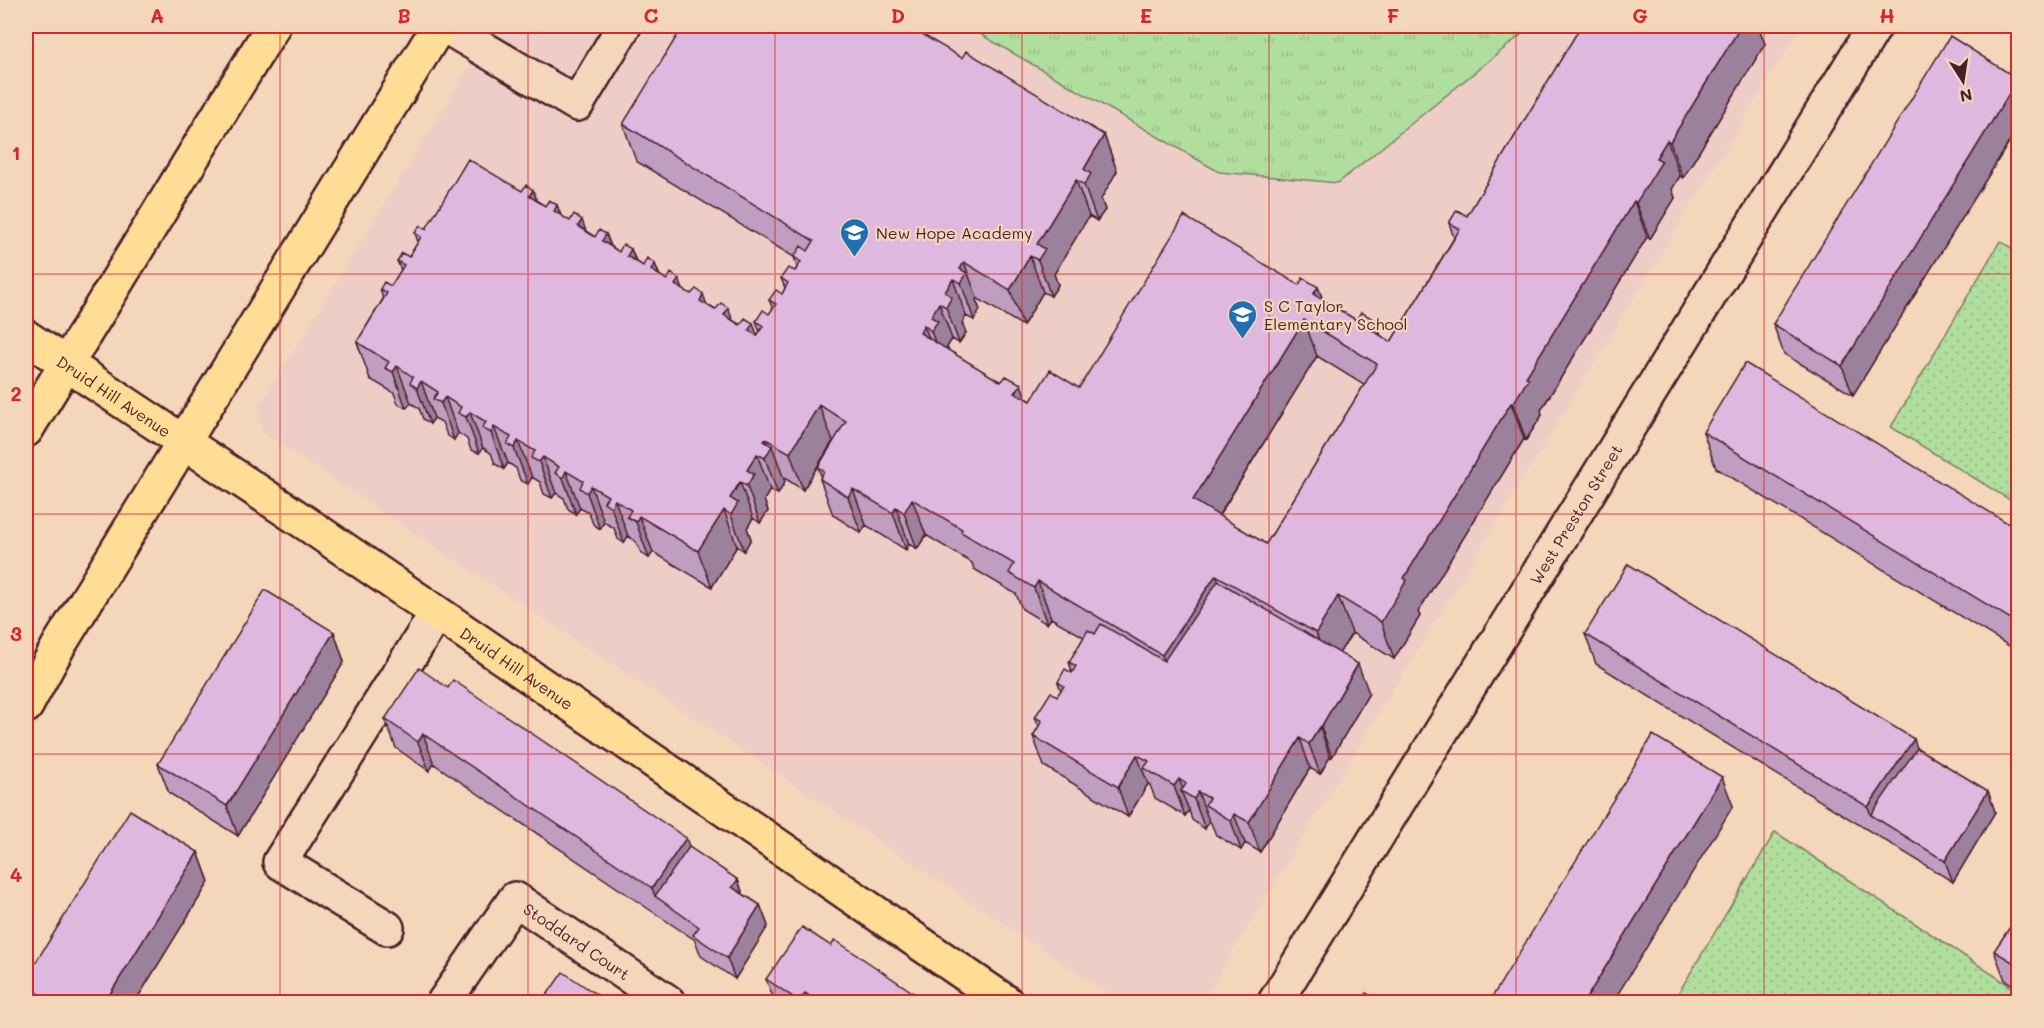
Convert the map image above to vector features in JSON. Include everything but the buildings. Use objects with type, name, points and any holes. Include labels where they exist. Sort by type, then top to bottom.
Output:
[{"type":"main road","points":[[26,430],[273,26]]},
{"type":"main road","points":[[26,706],[59,645],[439,26]]},
{"type":"main road","name":"Druid Hill Avenue","points":[[26,337],[437,613],[1006,1002]]},
{"type":"street","points":[[445,26],[577,104],[624,26]]},
{"type":"street","name":"West Preston Street","points":[[1275,1002],[1875,26]]},
{"type":"street","points":[[387,928],[280,862],[437,613]]},
{"type":"street","name":"Stoddard Court","points":[[444,1002],[515,899],[668,1002]]},
{"type":"shaded area","points":[[495,26],[1801,26],[1201,1002],[1122,1002],[262,432],[258,408]]},
{"type":"green space","points":[[966,26],[1527,26],[1522,34],[1338,183],[1219,172]]},
{"type":"green space","points":[[2000,241],[2018,252],[2018,505],[1891,427]]},
{"type":"green space","points":[[1775,832],[2018,991],[2018,1002],[1673,1002]]},
{"type":"place","name":"New Hope Academy","points":[[855,258]]},
{"type":"place","name":"S C Taylor Elementary School","points":[[1243,340]]}]
